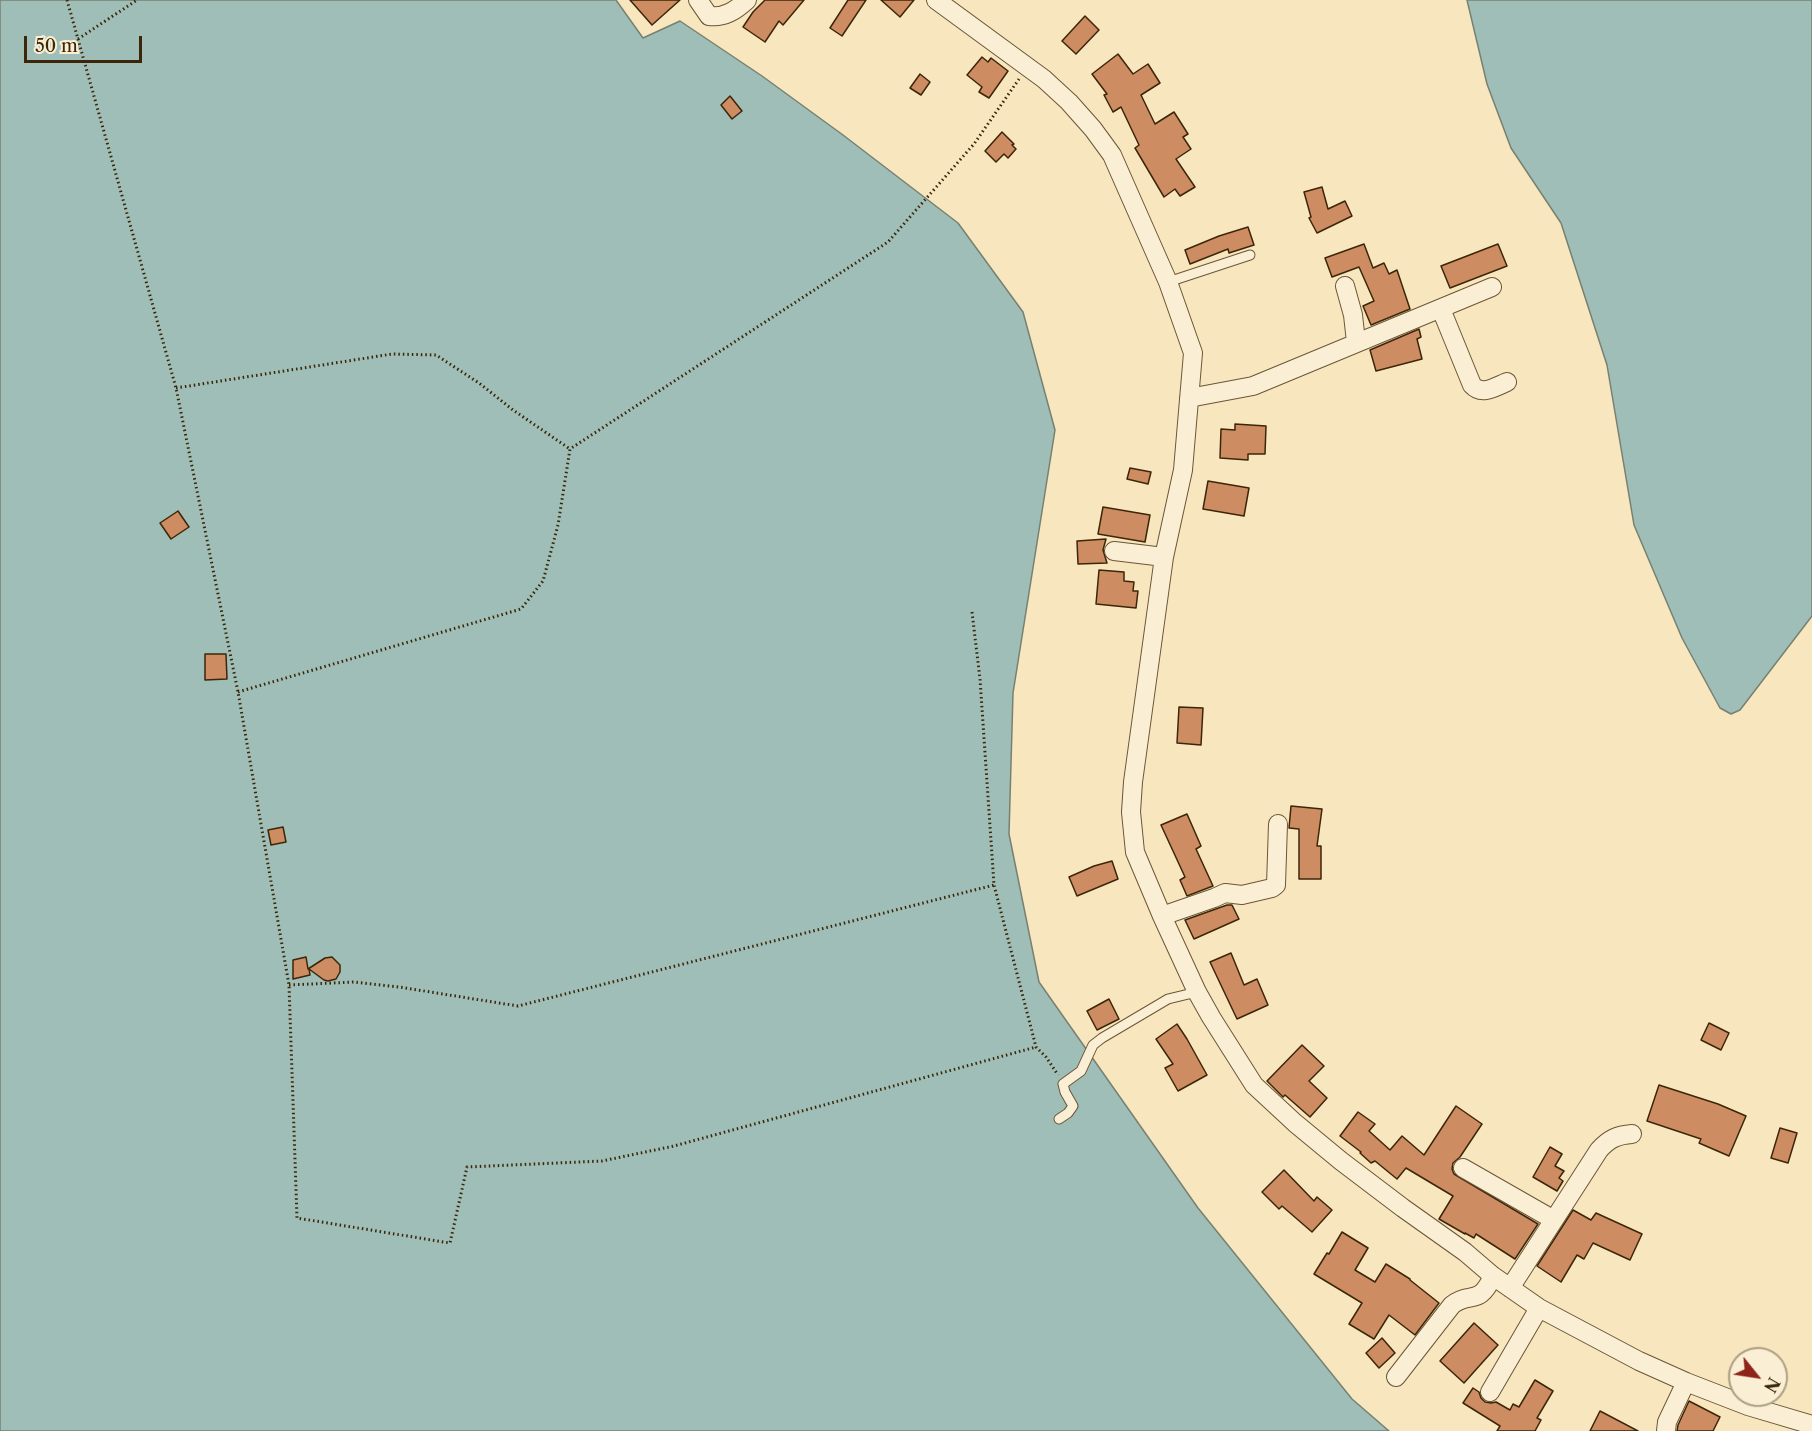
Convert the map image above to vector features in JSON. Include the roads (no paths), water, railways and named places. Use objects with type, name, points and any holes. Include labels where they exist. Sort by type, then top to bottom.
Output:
[{"type":"street","points":[[698,0],[709,16],[719,18],[747,0]]},
{"type":"street","points":[[936,0],[1044,79],[1069,102],[1112,154],[1168,282],[1194,353],[1183,470],[1164,557],[1133,782],[1131,812],[1136,852],[1162,916],[1210,1017],[1254,1085],[1295,1123],[1341,1161],[1539,1308],[1639,1361],[1686,1382],[1749,1406],[1812,1425]]},
{"type":"street","points":[[1345,286],[1353,315],[1356,342]]},
{"type":"street","points":[[1190,398],[1253,386],[1492,287]]},
{"type":"street","points":[[1440,309],[1472,385],[1484,391],[1507,382]]},
{"type":"street","points":[[1114,551],[1164,557]]},
{"type":"street","points":[[1162,916],[1225,893],[1242,895],[1276,885],[1278,824]]},
{"type":"street","points":[[1510,1288],[1599,1150],[1607,1141],[1619,1135],[1632,1134]]},
{"type":"street","points":[[1463,1168],[1554,1220]]},
{"type":"street","points":[[1396,1377],[1452,1305],[1456,1301],[1483,1293],[1493,1276]]},
{"type":"street","points":[[1490,1392],[1539,1308]]},
{"type":"street","points":[[1666,1431],[1667,1422],[1686,1382]]},
{"type":"lane","points":[[1168,282],[1250,255]]},
{"type":"lane","points":[[1059,1119],[1068,1113],[1072,1106],[1063,1084],[1080,1071],[1093,1045],[1168,999],[1197,992]]},
{"type":"water","points":[[0,0],[616,0],[643,38],[680,21],[762,76],[958,223],[1023,312],[1055,430],[1013,693],[1009,834],[1039,982],[1198,1208],[1352,1399],[1389,1431],[0,1431]]},
{"type":"water","points":[[1467,0],[1812,0],[1812,616],[1740,710],[1731,714],[1720,708],[1682,638],[1634,525],[1607,365],[1561,223],[1511,148],[1487,84]]}]
